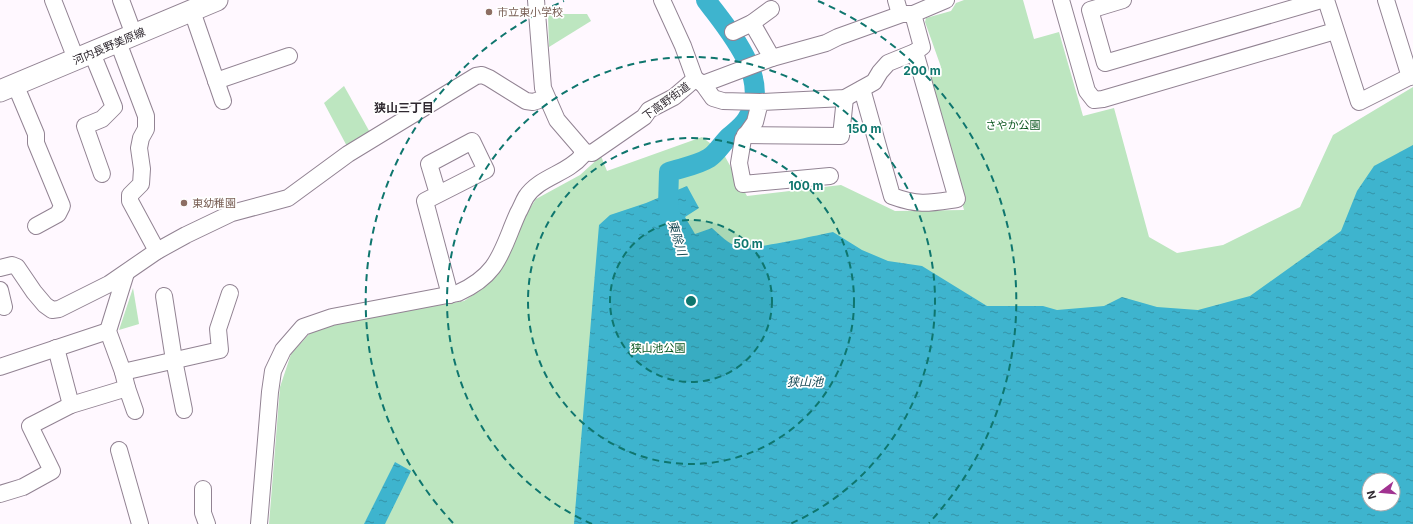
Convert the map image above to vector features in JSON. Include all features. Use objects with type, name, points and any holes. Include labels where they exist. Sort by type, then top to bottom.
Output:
[{"type":"main road","name":"河内長野美原線","points":[[8,87],[217,0]]},
{"type":"street","points":[[53,0],[114,107],[102,119],[85,126],[102,174]]},
{"type":"street","points":[[121,0],[126,38],[146,116],[146,129],[141,138],[139,148],[142,169],[141,184],[130,195],[130,201],[157,251]]},
{"type":"street","points":[[259,524],[270,392],[274,370],[283,350],[303,327],[332,317],[450,295],[472,287],[485,277],[495,265],[504,250],[526,196],[541,183],[577,162],[583,152],[557,120],[546,98],[541,76],[536,0]]},
{"type":"street","name":"下高野街道","points":[[583,152],[592,152],[644,117],[649,110],[674,97],[699,81],[662,0]]},
{"type":"street","points":[[903,9],[922,47],[915,52],[888,63],[874,82],[845,98],[755,102],[723,101],[713,98],[699,81],[747,68],[772,58],[826,43],[903,9],[946,0]]},
{"type":"street","points":[[1061,0],[1087,91],[1094,100],[1103,100],[1335,32]]},
{"type":"street","points":[[1123,0],[1090,10],[1105,63],[1322,0]]},
{"type":"street","points":[[1326,0],[1335,32],[1359,102],[1412,76],[1386,0]]},
{"type":"street","points":[[733,32],[752,23],[771,9]]},
{"type":"street","points":[[192,10],[223,101]]},
{"type":"street","points":[[752,23],[772,58]]},
{"type":"street","points":[[862,89],[892,196],[911,203],[930,203],[958,199],[915,52]]},
{"type":"street","points":[[216,81],[289,56]]},
{"type":"street","points":[[0,268],[12,265],[17,267],[34,292],[45,305],[52,310],[68,305],[109,284],[157,251],[232,213],[288,198],[348,154],[476,76],[482,75],[488,78],[526,101],[533,102],[546,98]]},
{"type":"street","points":[[8,87],[36,134],[36,143],[62,206],[58,214],[36,226]]},
{"type":"street","points":[[745,135],[840,136],[845,98]]},
{"type":"street","points":[[755,102],[754,122],[743,139],[739,163],[743,184],[830,176]]},
{"type":"street","points":[[438,194],[425,201],[450,295]]},
{"type":"street","points":[[126,273],[108,331],[135,411]]},
{"type":"street","points":[[0,290],[4,307]]},
{"type":"street","points":[[123,372],[220,350],[218,329],[230,293]]},
{"type":"street","points":[[164,296],[174,360],[184,410]]},
{"type":"street","points":[[0,367],[108,331]]},
{"type":"street","points":[[56,348],[72,405]]},
{"type":"street","points":[[0,494],[23,487],[52,471],[30,426],[72,405],[127,388]]},
{"type":"street","points":[[119,450],[140,524]]},
{"type":"street","points":[[203,489],[204,513],[207,524]]},
{"type":"green space","name":"狭山池公園","points":[[964,0],[1023,0],[1034,39],[1059,32],[1083,116],[1114,108],[1149,237],[1177,253],[1223,245],[1300,207],[1333,135],[1413,87],[1413,524],[269,524],[280,387],[291,354],[311,332],[351,320],[464,301],[482,289],[506,260],[520,223],[536,199],[580,175],[601,156],[607,171],[702,137],[723,153],[747,196],[841,185],[895,211],[964,210],[926,72],[941,67],[925,22],[926,18],[951,11],[956,3]]},
{"type":"green space","points":[[548,14],[587,14],[591,21],[549,47]]},
{"type":"green space","points":[[344,86],[372,136],[349,150],[324,103]]},
{"type":"green space","points":[[133,288],[139,324],[119,330]]},
{"type":"water","name":"狭山池","points":[[1413,145],[1413,524],[574,524],[599,225],[610,215],[646,203],[687,186],[699,208],[685,217],[695,234],[712,228],[728,242],[739,247],[745,248],[769,245],[833,232],[862,250],[888,261],[922,266],[987,306],[1043,306],[1057,310],[1104,306],[1122,297],[1157,307],[1198,310],[1250,296],[1341,231],[1357,191],[1374,166]]},
{"type":"water","points":[[395,462],[411,471],[385,524],[364,524]]},
{"type":"waterway","name":"東除川","points":[[672,222],[668,206],[669,172],[700,163],[712,156],[727,138],[744,124],[754,104],[755,88],[751,72],[744,56],[735,40],[706,0]]},
{"type":"place","name":"市立東小学校","points":[[489,12]]},
{"type":"place","name":"東幼稚園","points":[[184,203]]},
{"type":"district","name":"狭山三丁目","points":[[404,108]]},
{"type":"park label","name":"さやか公園","points":[[1013,125]]}]
